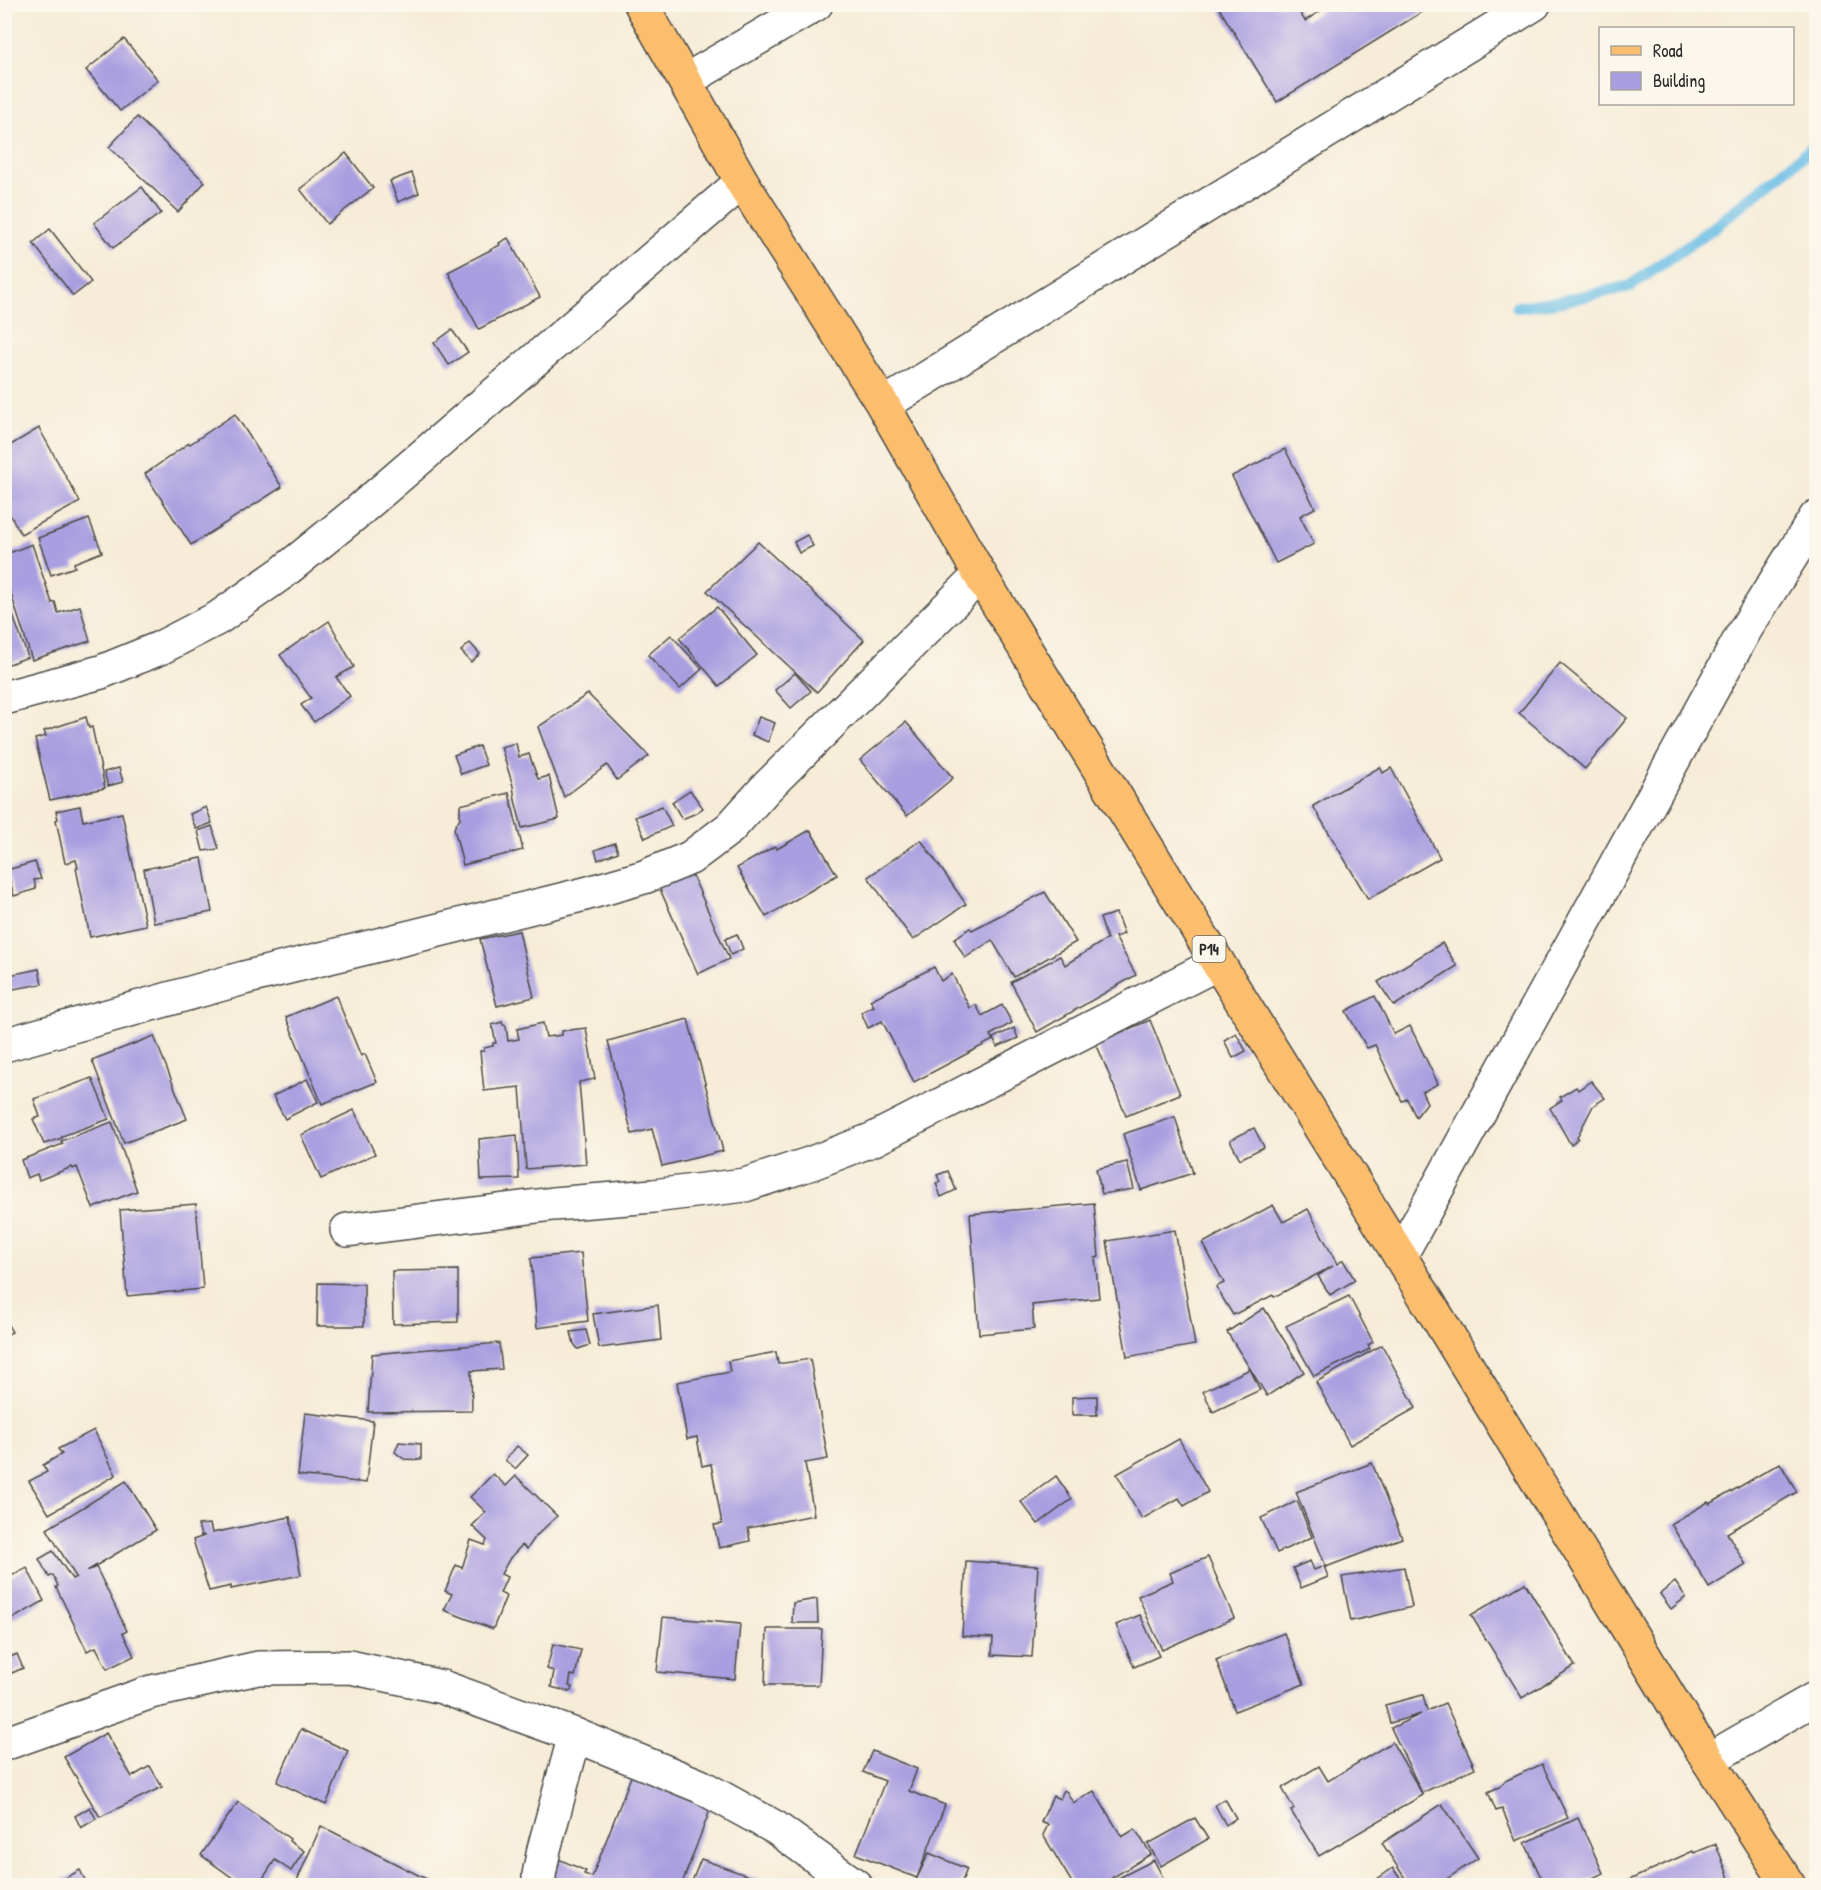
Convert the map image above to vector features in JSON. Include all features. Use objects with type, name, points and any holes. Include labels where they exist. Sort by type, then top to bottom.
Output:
[{"type":"main road","name":"P14","points":[[641,4],[742,182],[883,405],[980,575],[1708,1760],[1789,1886]]},
{"type":"street","points":[[685,81],[816,4]]},
{"type":"street","points":[[883,405],[1534,4]]},
{"type":"street","points":[[4,698],[101,672],[160,648],[218,618],[282,573],[355,514],[742,182]]},
{"type":"street","points":[[1400,1256],[1745,630],[1816,517]]},
{"type":"street","points":[[4,1045],[244,978],[585,894],[644,877],[690,858],[730,828],[766,788],[980,575]]},
{"type":"street","points":[[347,1230],[552,1204],[653,1196],[745,1185],[874,1139],[1218,963]]},
{"type":"street","points":[[4,1743],[151,1692],[258,1668],[350,1667],[442,1688],[575,1735],[700,1786],[776,1828],[856,1886]]},
{"type":"street","points":[[1708,1760],[1816,1698]]},
{"type":"street","points":[[539,1886],[544,1850],[575,1735]]},
{"type":"building","points":[[1331,4],[1435,4],[1277,102],[1217,5],[1295,5],[1305,21]]},
{"type":"building","points":[[124,39],[158,80],[120,111],[86,70]]},
{"type":"building","points":[[137,117],[205,182],[178,212],[109,147]]},
{"type":"building","points":[[346,153],[373,188],[327,224],[300,189]]},
{"type":"building","points":[[412,173],[419,193],[398,202],[390,181]]},
{"type":"building","points":[[142,187],[161,213],[113,248],[94,223]]},
{"type":"building","points":[[50,229],[91,282],[73,296],[33,243]]},
{"type":"building","points":[[508,238],[540,297],[479,329],[448,272],[500,245],[499,243]]},
{"type":"building","points":[[452,330],[468,352],[449,365],[434,343]]},
{"type":"building","points":[[235,414],[282,487],[191,545],[145,474]]},
{"type":"building","points":[[39,428],[80,502],[21,534],[4,504],[4,449]]},
{"type":"building","points":[[1285,449],[1315,508],[1300,516],[1314,544],[1276,563],[1232,476]]},
{"type":"building","points":[[89,519],[102,552],[74,563],[75,567],[51,575],[38,538]]},
{"type":"building","points":[[807,535],[813,546],[799,553],[794,542]]},
{"type":"building","points":[[758,542],[864,640],[817,692],[707,591]]},
{"type":"building","points":[[32,544],[52,603],[55,602],[58,613],[80,606],[90,641],[32,660],[4,572],[4,555]]},
{"type":"building","points":[[4,591],[28,657],[4,666]]},
{"type":"building","points":[[717,607],[757,655],[719,686],[679,638]]},
{"type":"building","points":[[329,621],[354,667],[336,677],[350,696],[314,722],[301,705],[311,698],[280,655]]},
{"type":"building","points":[[671,635],[702,669],[680,689],[648,655]]},
{"type":"building","points":[[470,643],[480,654],[471,662],[461,651]]},
{"type":"building","points":[[1560,663],[1627,718],[1585,769],[1519,713]]},
{"type":"building","points":[[795,673],[811,691],[791,708],[775,690]]},
{"type":"building","points":[[588,694],[649,756],[617,780],[607,765],[564,797],[538,727]]},
{"type":"building","points":[[86,717],[89,728],[92,727],[105,788],[50,800],[35,739],[46,736],[44,731]]},
{"type":"building","points":[[759,717],[775,723],[768,742],[752,735]]},
{"type":"building","points":[[906,722],[953,778],[907,816],[860,760]]},
{"type":"building","points":[[516,743],[519,757],[529,754],[538,779],[549,776],[559,819],[522,828],[513,786],[501,747]]},
{"type":"building","points":[[479,746],[486,765],[461,774],[454,755]]},
{"type":"building","points":[[1380,767],[1383,773],[1391,768],[1440,858],[1368,899],[1313,806]]},
{"type":"building","points":[[119,768],[123,782],[108,786],[104,772]]},
{"type":"building","points":[[690,790],[703,808],[682,819],[672,802]]},
{"type":"building","points":[[509,793],[523,850],[463,865],[454,828],[460,818],[460,805]]},
{"type":"building","points":[[80,806],[83,821],[122,813],[146,925],[90,937],[76,860],[65,863],[56,820],[58,819],[56,811]]},
{"type":"building","points":[[662,806],[672,826],[645,838],[635,817]]},
{"type":"building","points":[[206,807],[212,823],[196,829],[190,814]]},
{"type":"building","points":[[212,826],[219,849],[203,851],[198,831]]},
{"type":"building","points":[[810,830],[837,875],[766,917],[737,868],[775,846],[777,849]]},
{"type":"building","points":[[921,840],[966,904],[913,940],[868,877]]},
{"type":"building","points":[[615,843],[618,852],[598,860],[595,850]]},
{"type":"building","points":[[202,858],[212,912],[154,923],[144,869]]},
{"type":"building","points":[[35,862],[41,879],[34,880],[36,889],[14,896],[7,870]]},
{"type":"building","points":[[691,872],[729,959],[698,974],[659,887]]},
{"type":"building","points":[[1045,892],[1076,942],[1014,977],[992,940],[965,958],[954,939],[970,928],[972,930]]},
{"type":"building","points":[[1116,913],[1124,934],[1115,937],[1136,975],[1037,1032],[1011,982],[1060,956],[1065,965],[1107,939],[1100,918]]},
{"type":"building","points":[[519,931],[534,997],[497,1006],[480,939]]},
{"type":"building","points":[[737,934],[743,949],[731,955],[725,939]]},
{"type":"building","points":[[1442,943],[1457,966],[1394,1006],[1378,982]]},
{"type":"building","points":[[934,967],[941,981],[952,974],[970,1008],[976,1005],[982,1016],[1002,1005],[1012,1023],[990,1035],[993,1040],[914,1082],[882,1021],[868,1028],[861,1012],[874,1006],[870,1000]]},
{"type":"building","points":[[39,969],[42,984],[7,990],[8,997],[4,997],[4,976]]},
{"type":"building","points":[[336,996],[361,1056],[365,1054],[377,1082],[322,1104],[286,1017]]},
{"type":"building","points":[[1375,996],[1394,1034],[1410,1026],[1438,1084],[1422,1092],[1427,1103],[1416,1117],[1407,1099],[1402,1101],[1375,1045],[1367,1048],[1346,1011]]},
{"type":"building","points":[[688,1019],[723,1151],[662,1166],[652,1129],[632,1134],[608,1041]]},
{"type":"building","points":[[1150,1020],[1180,1094],[1126,1116],[1096,1043]]},
{"type":"building","points":[[502,1022],[506,1026],[508,1041],[519,1039],[517,1029],[543,1023],[546,1037],[562,1035],[562,1031],[586,1028],[595,1079],[579,1082],[586,1164],[526,1169],[520,1087],[484,1091],[480,1051],[496,1043],[492,1025]]},
{"type":"building","points":[[1014,1028],[1018,1038],[997,1047],[993,1038]]},
{"type":"building","points":[[1236,1033],[1246,1051],[1233,1058],[1224,1040]]},
{"type":"building","points":[[154,1036],[187,1119],[124,1143],[92,1060]]},
{"type":"building","points":[[92,1078],[109,1119],[44,1144],[33,1119],[40,1117],[34,1099]]},
{"type":"building","points":[[307,1079],[318,1102],[285,1119],[273,1096]]},
{"type":"building","points":[[1591,1081],[1605,1098],[1593,1106],[1578,1138],[1571,1145],[1550,1108],[1562,1100],[1560,1097],[1576,1087],[1578,1090]]},
{"type":"building","points":[[354,1110],[375,1154],[321,1179],[301,1135]]},
{"type":"building","points":[[1175,1117],[1193,1173],[1141,1190],[1123,1134]]},
{"type":"building","points":[[112,1122],[137,1191],[93,1208],[77,1167],[39,1180],[37,1174],[27,1178],[21,1160],[63,1144],[61,1141]]},
{"type":"building","points":[[1254,1128],[1264,1147],[1240,1159],[1230,1140]]},
{"type":"building","points":[[517,1135],[519,1179],[481,1180],[479,1139]]},
{"type":"building","points":[[1127,1162],[1134,1189],[1102,1194],[1096,1169]]},
{"type":"building","points":[[948,1171],[956,1190],[941,1197],[936,1183],[940,1182],[937,1175]]},
{"type":"building","points":[[1094,1203],[1099,1257],[1095,1258],[1099,1298],[1032,1305],[1034,1329],[979,1334],[970,1214]]},
{"type":"building","points":[[196,1204],[203,1289],[127,1296],[120,1210]]},
{"type":"building","points":[[1273,1205],[1283,1222],[1308,1209],[1337,1264],[1343,1260],[1355,1280],[1330,1295],[1318,1276],[1333,1266],[1274,1297],[1273,1295],[1233,1315],[1216,1287],[1224,1283],[1203,1243]]},
{"type":"building","points":[[1175,1230],[1195,1345],[1127,1357],[1107,1241]]},
{"type":"building","points":[[581,1253],[588,1321],[537,1328],[531,1258]]},
{"type":"building","points":[[458,1270],[458,1322],[393,1324],[392,1271]]},
{"type":"building","points":[[318,1283],[364,1284],[364,1326],[317,1326]]},
{"type":"building","points":[[1349,1296],[1373,1342],[1368,1345],[1370,1349],[1314,1376],[1286,1326]]},
{"type":"building","points":[[658,1305],[661,1340],[599,1348],[593,1314]]},
{"type":"building","points":[[1264,1308],[1304,1372],[1267,1396],[1227,1332]]},
{"type":"building","points":[[4,1318],[12,1332],[4,1336]]},
{"type":"building","points":[[586,1330],[590,1345],[578,1349],[571,1332]]},
{"type":"building","points":[[499,1343],[502,1369],[471,1371],[472,1411],[368,1412],[372,1354]]},
{"type":"building","points":[[1382,1345],[1416,1408],[1350,1445],[1316,1382]]},
{"type":"building","points":[[776,1352],[778,1364],[810,1359],[828,1459],[805,1463],[814,1515],[748,1528],[750,1541],[719,1548],[714,1525],[722,1524],[711,1464],[702,1466],[697,1437],[687,1439],[677,1382],[730,1372],[728,1361]]},
{"type":"building","points":[[1250,1369],[1260,1390],[1213,1412],[1203,1391]]},
{"type":"building","points":[[1097,1396],[1097,1415],[1072,1415],[1072,1397]]},
{"type":"building","points":[[305,1413],[373,1421],[366,1483],[298,1475]]},
{"type":"building","points":[[94,1430],[116,1475],[49,1514],[29,1481],[47,1472],[43,1465],[62,1454],[58,1449]]},
{"type":"building","points":[[1179,1439],[1208,1492],[1184,1506],[1179,1498],[1142,1519],[1117,1474]]},
{"type":"building","points":[[399,1442],[421,1444],[421,1460],[404,1459],[395,1452]]},
{"type":"building","points":[[517,1446],[528,1455],[515,1469],[505,1460]]},
{"type":"building","points":[[1372,1463],[1402,1538],[1326,1567],[1296,1492]]},
{"type":"building","points":[[1780,1463],[1797,1492],[1727,1533],[1746,1565],[1709,1588],[1671,1524]]},
{"type":"building","points":[[493,1474],[506,1486],[516,1476],[557,1516],[536,1536],[527,1549],[522,1545],[510,1558],[501,1574],[507,1577],[500,1593],[506,1596],[493,1629],[444,1610],[452,1594],[445,1591],[456,1565],[462,1568],[471,1540],[485,1545],[487,1540],[472,1526],[486,1512],[470,1497]]},
{"type":"building","points":[[1056,1476],[1072,1499],[1038,1524],[1021,1502]]},
{"type":"building","points":[[126,1481],[156,1530],[87,1571],[96,1567],[127,1631],[123,1633],[134,1656],[107,1669],[96,1647],[87,1651],[56,1587],[58,1586],[53,1575],[49,1577],[39,1559],[53,1551],[72,1579],[76,1577],[47,1529]]},
{"type":"building","points":[[1297,1501],[1312,1537],[1277,1553],[1261,1518]]},
{"type":"building","points":[[290,1517],[301,1575],[209,1591],[193,1540],[204,1536],[201,1536],[198,1525],[210,1524],[212,1533]]},
{"type":"building","points":[[1208,1557],[1234,1618],[1162,1650],[1138,1596],[1173,1581],[1170,1573]]},
{"type":"building","points":[[966,1561],[1038,1566],[1032,1657],[992,1655],[993,1638],[962,1636]]},
{"type":"building","points":[[1310,1561],[1314,1570],[1324,1566],[1328,1577],[1301,1588],[1293,1568]]},
{"type":"building","points":[[1404,1567],[1412,1607],[1351,1621],[1342,1577]]},
{"type":"building","points":[[27,1568],[44,1601],[7,1622],[5,1579]]},
{"type":"building","points":[[1675,1582],[1686,1597],[1671,1609],[1660,1594]]},
{"type":"building","points":[[1525,1583],[1575,1666],[1522,1698],[1471,1615]]},
{"type":"building","points":[[817,1599],[818,1623],[792,1623],[793,1603]]},
{"type":"building","points":[[1140,1615],[1159,1656],[1134,1667],[1116,1625]]},
{"type":"building","points":[[663,1617],[740,1624],[735,1679],[657,1672]]},
{"type":"building","points":[[767,1629],[822,1629],[819,1685],[765,1685]]},
{"type":"building","points":[[1284,1633],[1304,1684],[1235,1711],[1216,1660]]},
{"type":"building","points":[[553,1644],[581,1650],[575,1676],[571,1675],[569,1686],[573,1687],[570,1692],[551,1687],[554,1671],[547,1669]]},
{"type":"building","points":[[17,1654],[23,1668],[12,1673],[6,1659]]},
{"type":"building","points":[[1423,1695],[1427,1711],[1445,1703],[1475,1768],[1422,1793],[1391,1728],[1421,1714],[1390,1723],[1385,1705]]},
{"type":"building","points":[[301,1729],[348,1751],[326,1805],[277,1782]]},
{"type":"building","points":[[106,1733],[132,1777],[150,1766],[162,1787],[100,1817],[64,1757]]},
{"type":"building","points":[[1392,1742],[1423,1795],[1319,1856],[1291,1811],[1294,1809],[1282,1788],[1319,1766],[1328,1781]]},
{"type":"building","points":[[872,1751],[917,1769],[909,1791],[945,1805],[917,1878],[856,1854],[885,1781],[863,1772]]},
{"type":"building","points":[[1542,1764],[1568,1818],[1516,1841],[1502,1809],[1496,1811],[1488,1792],[1505,1781]]},
{"type":"building","points":[[632,1774],[712,1805],[681,1886],[570,1886],[550,1877],[554,1857],[586,1871],[584,1874],[592,1877]]},
{"type":"building","points":[[1064,1790],[1073,1803],[1094,1791],[1122,1837],[1135,1829],[1151,1854],[1099,1886],[1074,1886],[1043,1835],[1048,1825],[1041,1822],[1053,1796],[1060,1799]]},
{"type":"building","points":[[1225,1799],[1236,1818],[1226,1825],[1215,1805]]},
{"type":"building","points":[[238,1802],[304,1851],[291,1871],[275,1860],[258,1886],[244,1886],[201,1855]]},
{"type":"building","points":[[1442,1804],[1478,1858],[1436,1886],[1410,1886],[1382,1843]]},
{"type":"building","points":[[90,1807],[96,1819],[81,1828],[75,1816]]},
{"type":"building","points":[[1195,1818],[1208,1839],[1161,1866],[1148,1844]]},
{"type":"building","points":[[1578,1818],[1603,1873],[1577,1886],[1545,1886],[1525,1843]]},
{"type":"building","points":[[321,1826],[434,1883],[438,1886],[295,1885]]},
{"type":"building","points":[[1716,1844],[1732,1886],[1616,1886],[1693,1851],[1694,1853]]},
{"type":"building","points":[[929,1853],[967,1869],[960,1886],[923,1886],[915,1882]]},
{"type":"building","points":[[701,1859],[774,1885],[774,1886],[690,1886]]},
{"type":"building","points":[[1154,1860],[1167,1886],[1103,1886]]},
{"type":"building","points":[[1393,1868],[1405,1886],[1371,1886],[1370,1884]]},
{"type":"building","points":[[80,1870],[88,1886],[51,1886]]},
{"type":"waterway","points":[[1517,307],[1562,301],[1630,286],[1713,228],[1816,145]]}]
